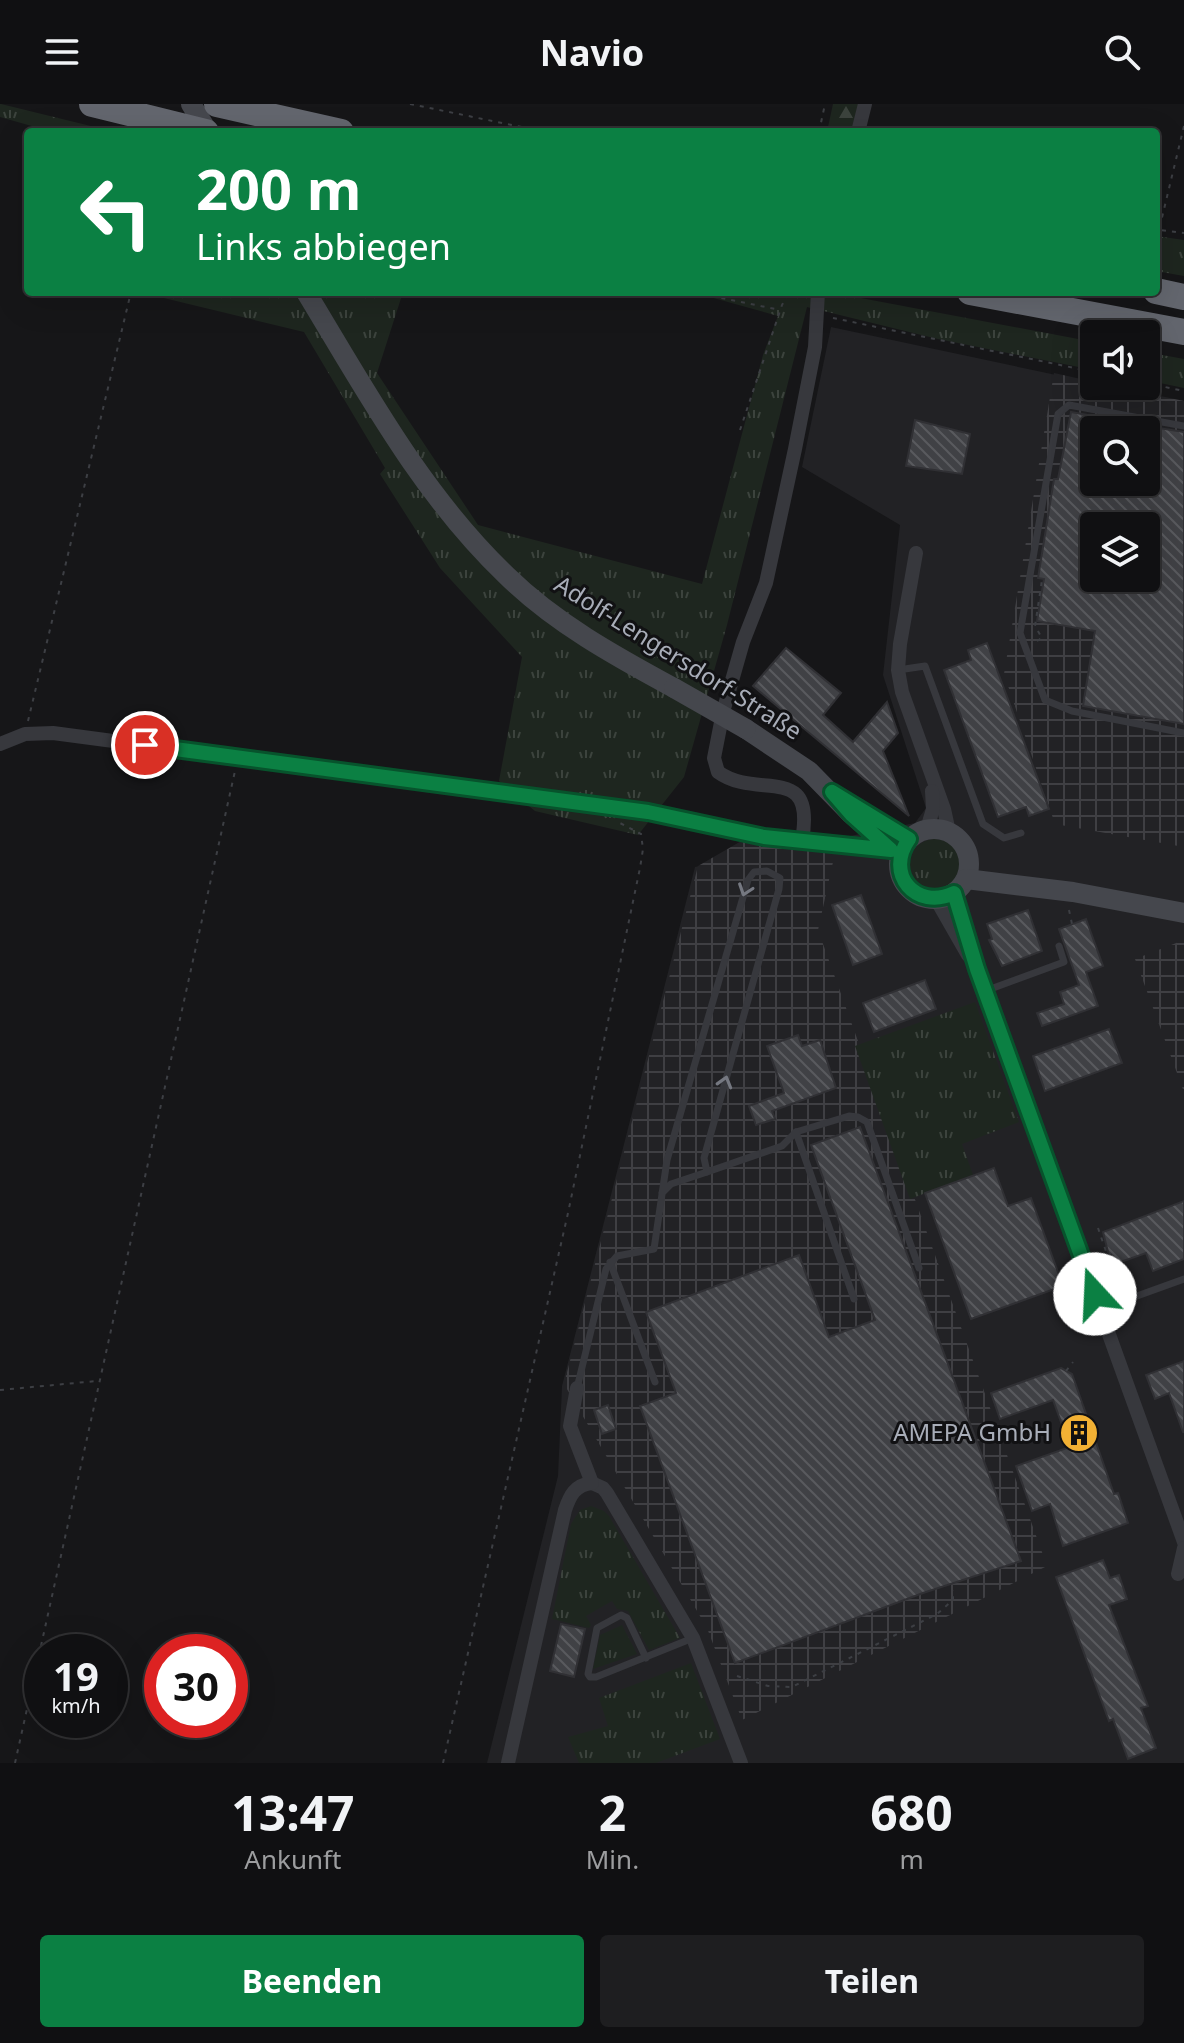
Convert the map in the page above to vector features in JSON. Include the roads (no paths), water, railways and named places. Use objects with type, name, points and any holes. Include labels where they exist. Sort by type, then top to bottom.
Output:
[{"type":"highway","points":[[92,104],[200,124]]},
{"type":"highway","points":[[217,104],[323,128]]},
{"type":"highway","points":[[1160,292],[1184,297]]},
{"type":"highway","points":[[991,296],[1184,332]]},
{"type":"street","points":[[859,128],[865,104]]},
{"type":"street","name":"Adolf-Lengersdorf-Straße","points":[[308,296],[387,427],[426,485],[497,566],[573,628],[746,729],[809,771],[851,814],[907,844]]},
{"type":"street","points":[[802,840],[806,816],[800,797],[790,790],[729,780],[718,772],[714,758],[723,712],[743,642],[766,583],[815,347],[818,296]]},
{"type":"street","points":[[916,553],[898,670],[902,692],[949,832],[962,842],[969,857],[1073,892],[1184,913]]},
{"type":"street","points":[[0,744],[25,734],[53,733],[648,812],[764,837],[907,844],[949,832]]},
{"type":"street","points":[[932,775],[933,809],[907,844],[902,877],[908,886],[926,897],[952,890],[1073,892]]},
{"type":"street","points":[[969,857],[952,890],[977,969],[1184,1542]]},
{"type":"street","points":[[577,1388],[570,1426],[592,1483]]},
{"type":"street","points":[[508,1763],[565,1510],[570,1496],[578,1487],[592,1483],[607,1493],[693,1638],[741,1763]]},
{"type":"street","points":[[1178,1574],[1184,1548]]},
{"type":"lane","points":[[1184,426],[1069,405],[1063,407],[1058,414],[1020,633],[1045,700],[1072,711],[1184,733]]},
{"type":"lane","points":[[898,670],[925,666],[983,824],[1004,838],[1021,833]]},
{"type":"lane","points":[[577,1388],[606,1269],[617,1256],[654,1249],[667,1160],[748,880],[754,872],[767,871],[780,878],[779,889],[704,1158],[707,1172]]},
{"type":"lane","points":[[985,991],[1064,962],[1059,946]]},
{"type":"lane","points":[[836,1108],[839,1118]]},
{"type":"lane","points":[[662,1193],[671,1184],[782,1146],[796,1132],[839,1118],[858,1117],[867,1122],[919,1268]]},
{"type":"lane","points":[[796,1132],[854,1299]]},
{"type":"lane","points":[[610,1262],[655,1382]]},
{"type":"lane","points":[[1101,1309],[1184,1279]]},
{"type":"lane","points":[[646,1658],[629,1621],[621,1615],[597,1628],[588,1674],[596,1677],[646,1658],[693,1638]]},
{"type":"place","name":"AMEPA GmbH","points":[[1079,1433]]}]
